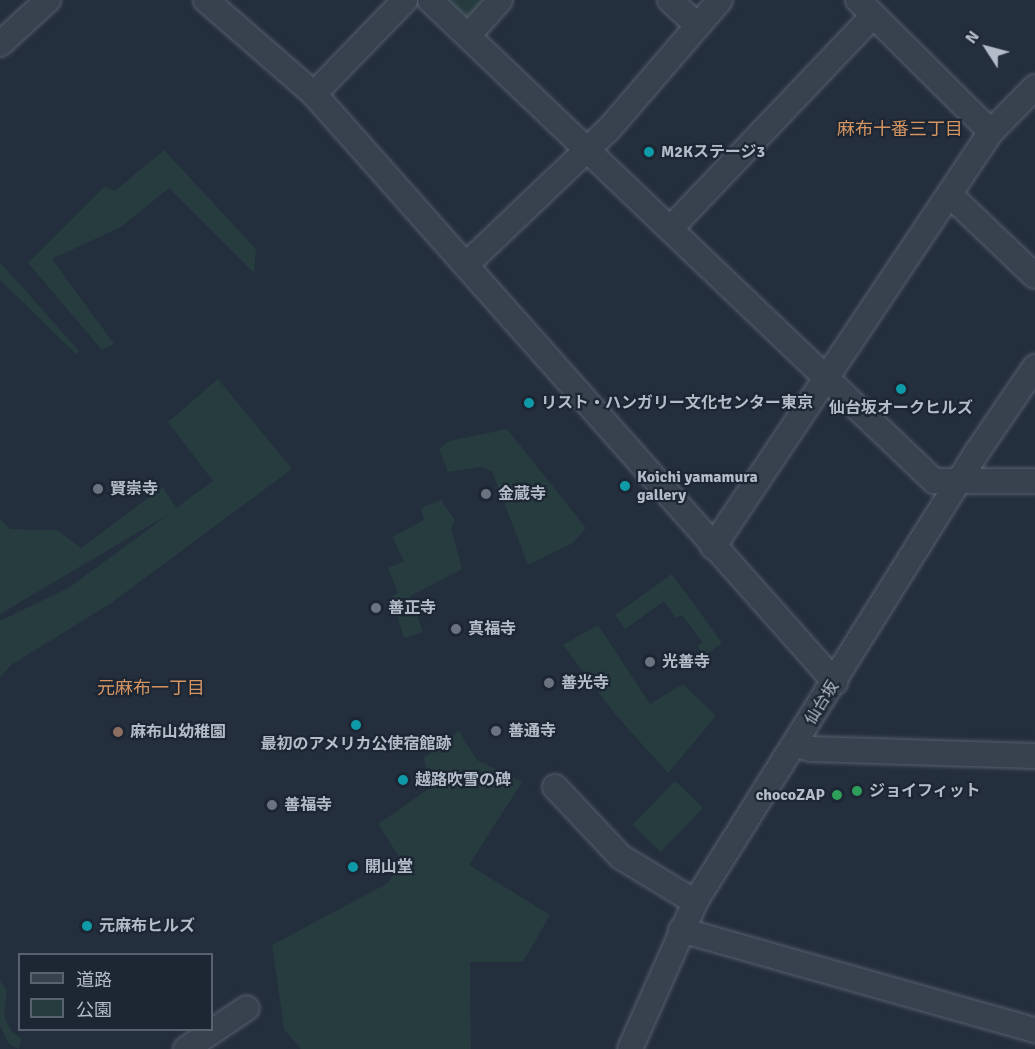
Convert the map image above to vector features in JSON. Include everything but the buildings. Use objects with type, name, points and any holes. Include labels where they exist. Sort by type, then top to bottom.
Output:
[{"type":"street","points":[[0,44],[48,0]]},
{"type":"street","points":[[206,0],[314,94],[835,682]]},
{"type":"street","points":[[314,94],[405,0]]},
{"type":"street","points":[[430,0],[934,480],[1035,481]]},
{"type":"street","points":[[468,36],[500,0]]},
{"type":"street","points":[[670,0],[698,26]]},
{"type":"street","points":[[467,264],[588,150],[720,0]]},
{"type":"street","points":[[671,228],[866,8],[991,132]]},
{"type":"street","points":[[713,547],[991,132],[1035,87]]},
{"type":"street","points":[[950,195],[1035,276]]},
{"type":"street","name":"仙台坂","points":[[630,1049],[695,902],[961,482],[977,452],[1035,367]]},
{"type":"street","points":[[796,745],[811,749],[1035,756]]},
{"type":"street","points":[[555,787],[621,857],[695,902]]},
{"type":"street","points":[[681,930],[1035,1030]]},
{"type":"street","points":[[213,1031],[247,1008]]},
{"type":"street","points":[[186,1049],[213,1031]]},
{"type":"green space","points":[[443,0],[486,0],[474,13],[463,18]]},
{"type":"green space","points":[[164,150],[256,249],[254,273],[169,188],[121,227],[52,259],[114,344],[102,350],[28,263],[105,186],[115,191]]},
{"type":"green space","points":[[0,262],[79,351],[76,354],[0,280]]},
{"type":"green space","points":[[218,379],[292,469],[111,603],[11,665],[0,677],[0,621],[70,587],[169,514],[0,614],[0,518],[10,529],[57,530],[81,548],[163,487],[176,508],[213,481],[168,422]]},
{"type":"green space","points":[[507,429],[586,528],[573,543],[528,565],[492,471],[480,467],[448,472],[439,449],[449,441]]},
{"type":"green space","points":[[441,500],[455,520],[451,529],[462,569],[410,596],[423,632],[404,638],[391,597],[398,593],[388,568],[404,561],[392,537],[424,520],[421,508]]},
{"type":"green space","points":[[672,574],[722,643],[704,656],[697,646],[702,642],[682,615],[676,618],[664,601],[625,629],[615,615]]},
{"type":"green space","points":[[598,625],[650,704],[683,684],[716,716],[668,773],[615,714],[563,645]]},
{"type":"green space","points":[[459,731],[477,760],[522,782],[469,865],[550,915],[523,962],[470,962],[471,1049],[301,1049],[284,1029],[272,945],[388,883],[402,861],[378,824],[430,788],[424,758]]},
{"type":"green space","points":[[675,781],[703,808],[661,852],[633,825]]},
{"type":"green space","points":[[0,981],[7,991],[4,1017],[12,1032],[21,1038],[19,1049],[9,1044],[0,1026]]},
{"type":"place","name":"M2Kステージ3","points":[[649,152]]},
{"type":"place","name":"仙台坂オークヒルズ","points":[[901,389]]},
{"type":"place","name":"リスト・ハンガリー文化センター東京","points":[[529,403]]},
{"type":"place","name":"Koichi yamamura gallery","points":[[625,486]]},
{"type":"place","name":"賢崇寺","points":[[98,489]]},
{"type":"place","name":"金蔵寺","points":[[486,494]]},
{"type":"place","name":"善正寺","points":[[376,608]]},
{"type":"place","name":"真福寺","points":[[456,629]]},
{"type":"place","name":"光善寺","points":[[650,662]]},
{"type":"place","name":"善光寺","points":[[549,683]]},
{"type":"place","name":"最初のアメリカ公使宿館跡","points":[[356,725]]},
{"type":"place","name":"善通寺","points":[[496,731]]},
{"type":"place","name":"麻布山幼稚園","points":[[118,732]]},
{"type":"place","name":"越路吹雪の碑","points":[[403,780]]},
{"type":"place","name":"ジョイフィット","points":[[857,791]]},
{"type":"place","name":"chocoZAP","points":[[837,795]]},
{"type":"place","name":"善福寺","points":[[272,805]]},
{"type":"place","name":"開山堂","points":[[353,867]]},
{"type":"place","name":"元麻布ヒルズ","points":[[87,926]]},
{"type":"district","name":"麻布十番三丁目","points":[[900,129]]},
{"type":"district","name":"元麻布一丁目","points":[[151,688]]}]
